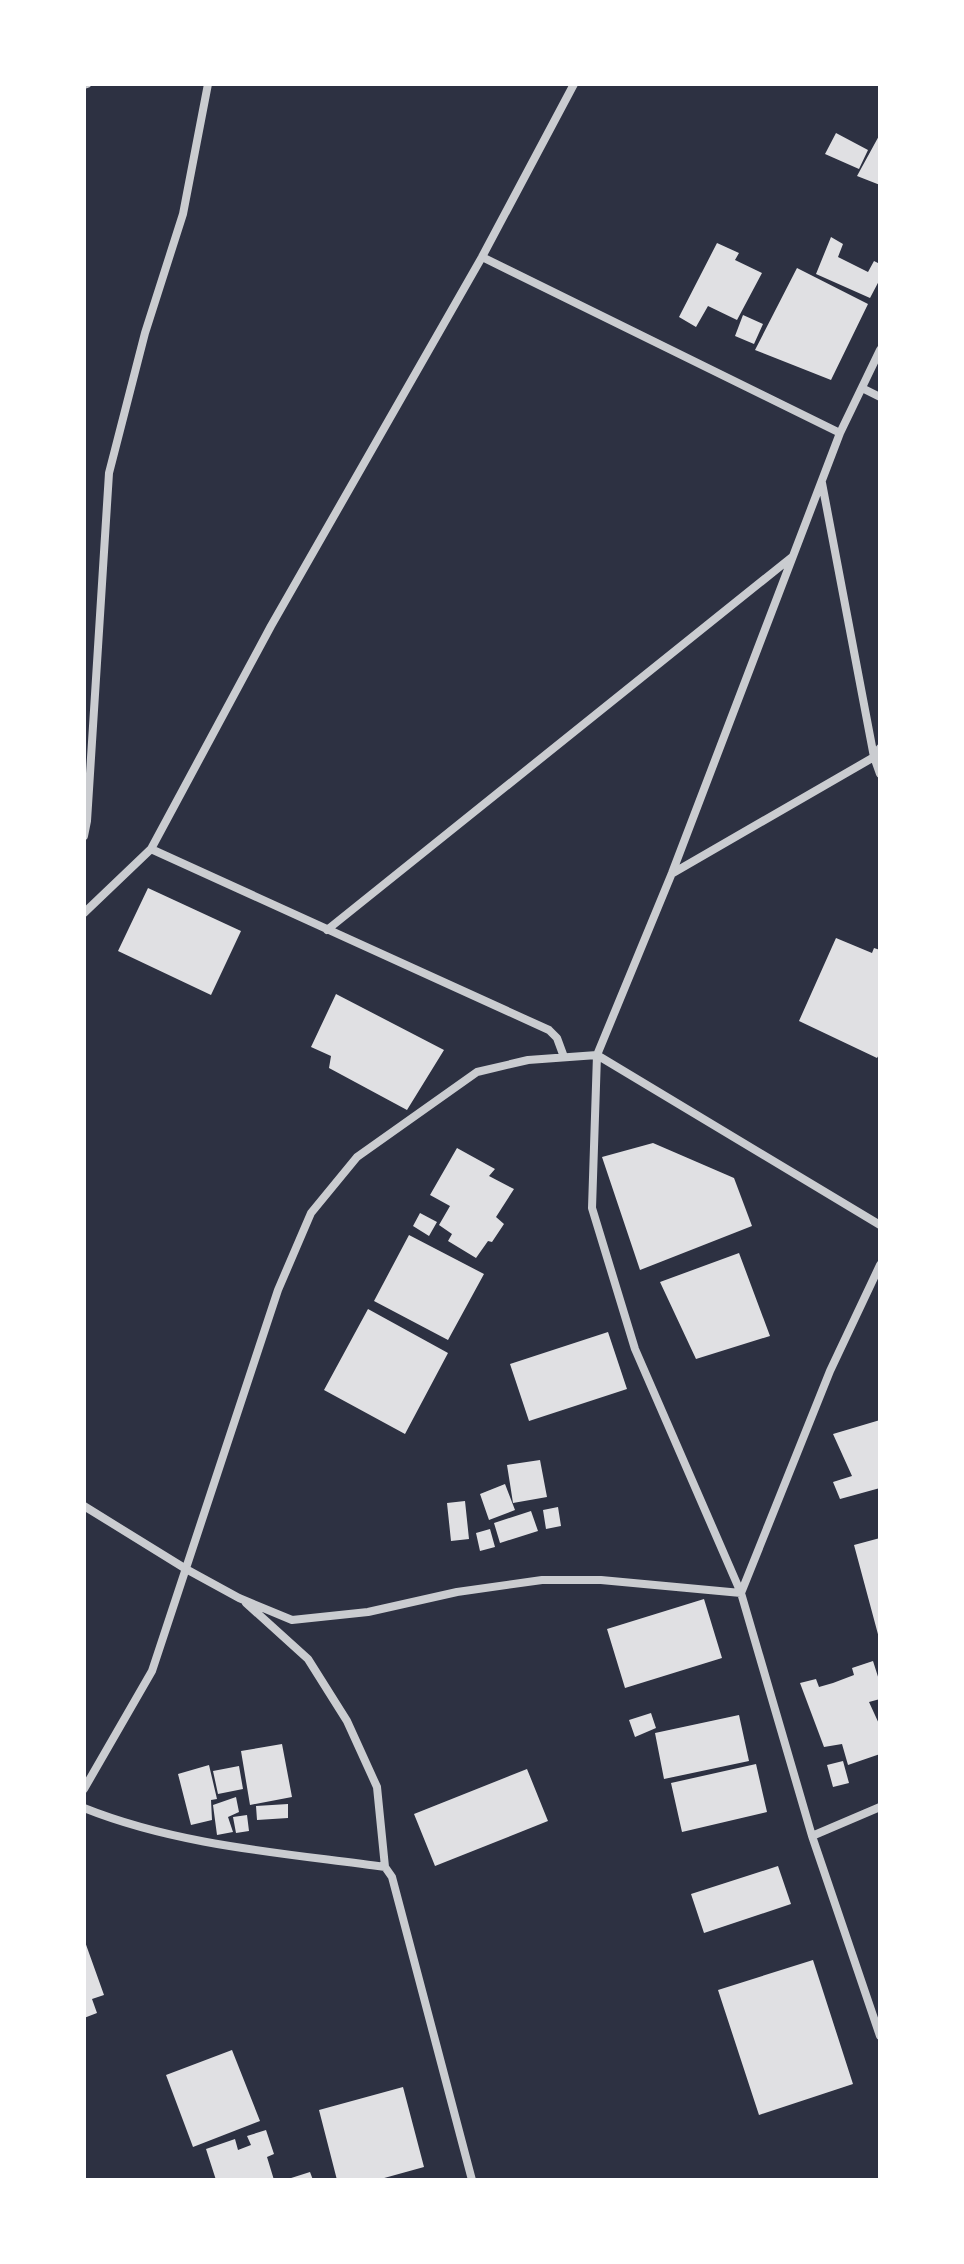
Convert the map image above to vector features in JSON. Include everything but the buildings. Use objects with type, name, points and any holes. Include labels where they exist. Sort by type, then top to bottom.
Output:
[{"type":"street","points":[[84,836],[109,473],[145,333],[183,214],[208,84]]},
{"type":"street","points":[[84,913],[151,849],[271,626],[482,257],[574,84]]},
{"type":"street","points":[[482,257],[840,433]]},
{"type":"street","points":[[880,350],[840,433],[672,873],[597,1055],[592,1208],[635,1349],[741,1593],[812,1836],[880,2036]]},
{"type":"street","points":[[862,388],[880,397]]},
{"type":"street","points":[[822,481],[874,757],[880,774]]},
{"type":"street","points":[[327,930],[793,557]]},
{"type":"street","points":[[672,873],[874,757],[880,748]]},
{"type":"street","points":[[151,849],[549,1030],[557,1038],[564,1057]]},
{"type":"street","points":[[84,1789],[152,1671],[278,1290],[311,1213],[357,1157],[477,1072],[528,1060],[597,1055],[880,1225]]},
{"type":"street","points":[[741,1593],[830,1371],[880,1265]]},
{"type":"street","points":[[84,1506],[186,1569],[239,1598],[292,1620],[368,1612],[457,1592],[542,1580],[601,1580],[741,1593]]},
{"type":"street","points":[[239,1598],[308,1659],[347,1721],[377,1787],[385,1867],[392,1877],[472,2180]]},
{"type":"street","points":[[812,1836],[880,1807]]},
{"type":"street","points":[[84,1808],[123,1823],[209,1842],[385,1867]]}]
